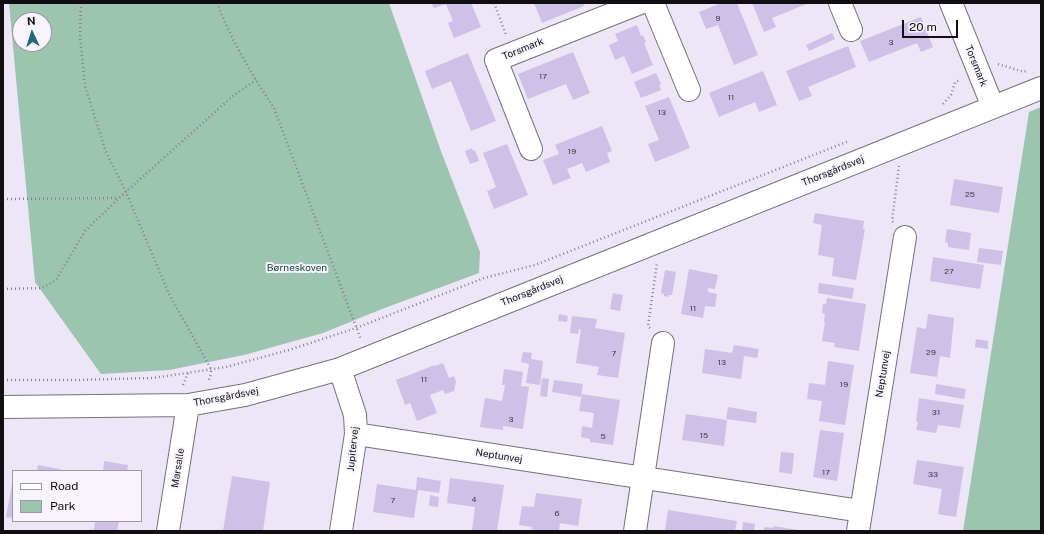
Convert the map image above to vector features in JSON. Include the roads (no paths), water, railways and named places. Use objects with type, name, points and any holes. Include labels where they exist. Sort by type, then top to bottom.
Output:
[{"type":"street","name":"Torsmark","points":[[531,149],[496,60],[640,3]]},
{"type":"street","points":[[652,3],[689,90]]},
{"type":"street","points":[[840,3],[851,30]]},
{"type":"street","name":"Torsmark","points":[[951,3],[993,107]]},
{"type":"street","name":"Thorsgårdsvej","points":[[3,407],[188,405],[245,395],[340,369],[1041,88]]},
{"type":"street","name":"Neptunvej","points":[[356,434],[643,478],[859,521],[905,236]]},
{"type":"street","points":[[635,531],[663,343]]},
{"type":"street","name":"Jupitervej","points":[[340,369],[355,415],[356,434],[341,531]]},
{"type":"street","name":"Marsalle","points":[[168,531],[188,405]]},
{"type":"park label","name":"Børneskoven","points":[[297,268]]}]
